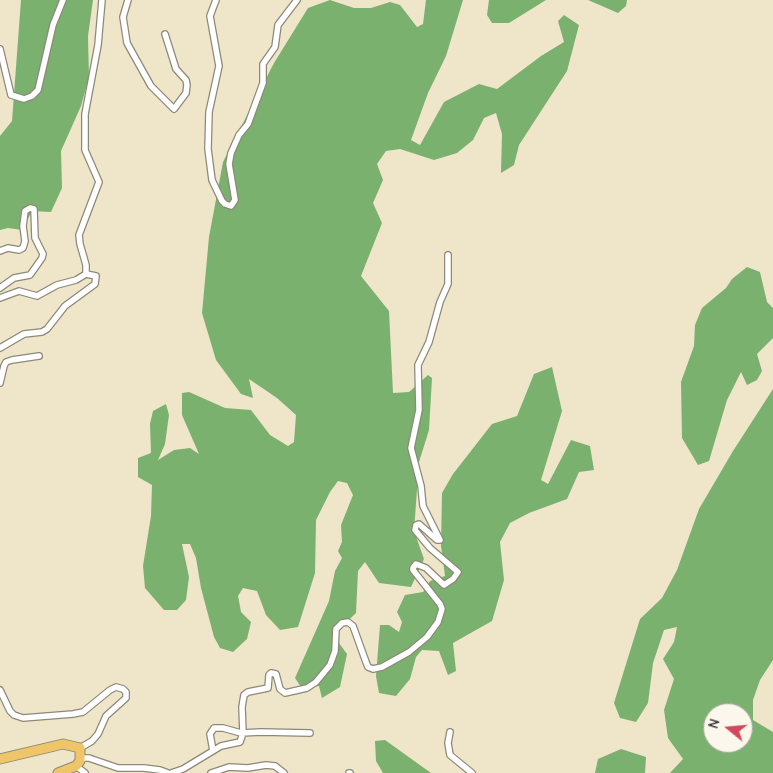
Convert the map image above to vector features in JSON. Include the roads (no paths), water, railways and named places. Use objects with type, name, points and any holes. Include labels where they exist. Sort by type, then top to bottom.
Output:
[{"type":"highway","points":[[0,759],[63,744],[80,748],[81,753],[78,763],[58,773]]},
{"type":"street","points":[[0,49],[11,95],[24,99],[32,96],[38,90],[53,25],[63,0]]},
{"type":"street","points":[[86,274],[86,264],[79,235],[99,182],[85,146],[85,114],[98,45],[102,0]]},
{"type":"street","points":[[128,0],[123,17],[127,43],[151,86],[174,109],[186,93],[187,85],[186,80],[174,66],[165,34]]},
{"type":"street","points":[[216,0],[210,16],[219,66],[210,108],[208,145],[212,180],[222,200],[231,206],[235,200],[230,164],[231,153],[238,135],[248,124],[263,84],[263,64],[275,49],[278,25],[297,0]]},
{"type":"street","points":[[0,251],[8,248],[20,250],[23,248],[25,241],[23,226],[25,211],[30,208],[34,209],[35,238],[43,254],[42,258],[30,274],[14,278],[0,288]]},
{"type":"street","points":[[85,773],[78,763],[84,758],[118,768],[144,768],[169,773],[183,769],[221,746],[240,742],[243,733],[242,699],[246,693],[268,688],[271,672],[276,674],[280,689],[285,692],[307,688],[316,682],[330,664],[335,651],[336,629],[342,623],[348,622],[353,626],[368,667],[373,669],[382,667],[409,652],[427,637],[438,622],[442,609],[440,604],[413,568],[418,564],[426,568],[444,585],[453,579],[458,572],[430,548],[415,530],[416,525],[419,524],[440,540],[423,506],[421,486],[411,448],[420,407],[418,365],[429,342],[440,302],[448,284],[448,255]]},
{"type":"street","points":[[0,298],[19,291],[37,296],[59,284],[86,274],[96,276],[95,284],[65,306],[47,329],[42,332],[24,334],[0,348]]},
{"type":"street","points":[[0,383],[6,362],[39,356]]},
{"type":"street","points":[[0,690],[10,711],[14,715],[23,718],[83,712],[110,690],[116,687],[122,688],[126,692],[126,698],[106,716],[98,734],[92,741],[80,748]]},
{"type":"street","points":[[213,750],[210,734],[212,729],[223,728],[243,733],[310,733]]},
{"type":"street","points":[[450,732],[448,743],[450,755],[472,773]]},
{"type":"street","points":[[211,773],[230,767],[248,768],[266,765],[274,766],[284,773]]}]
